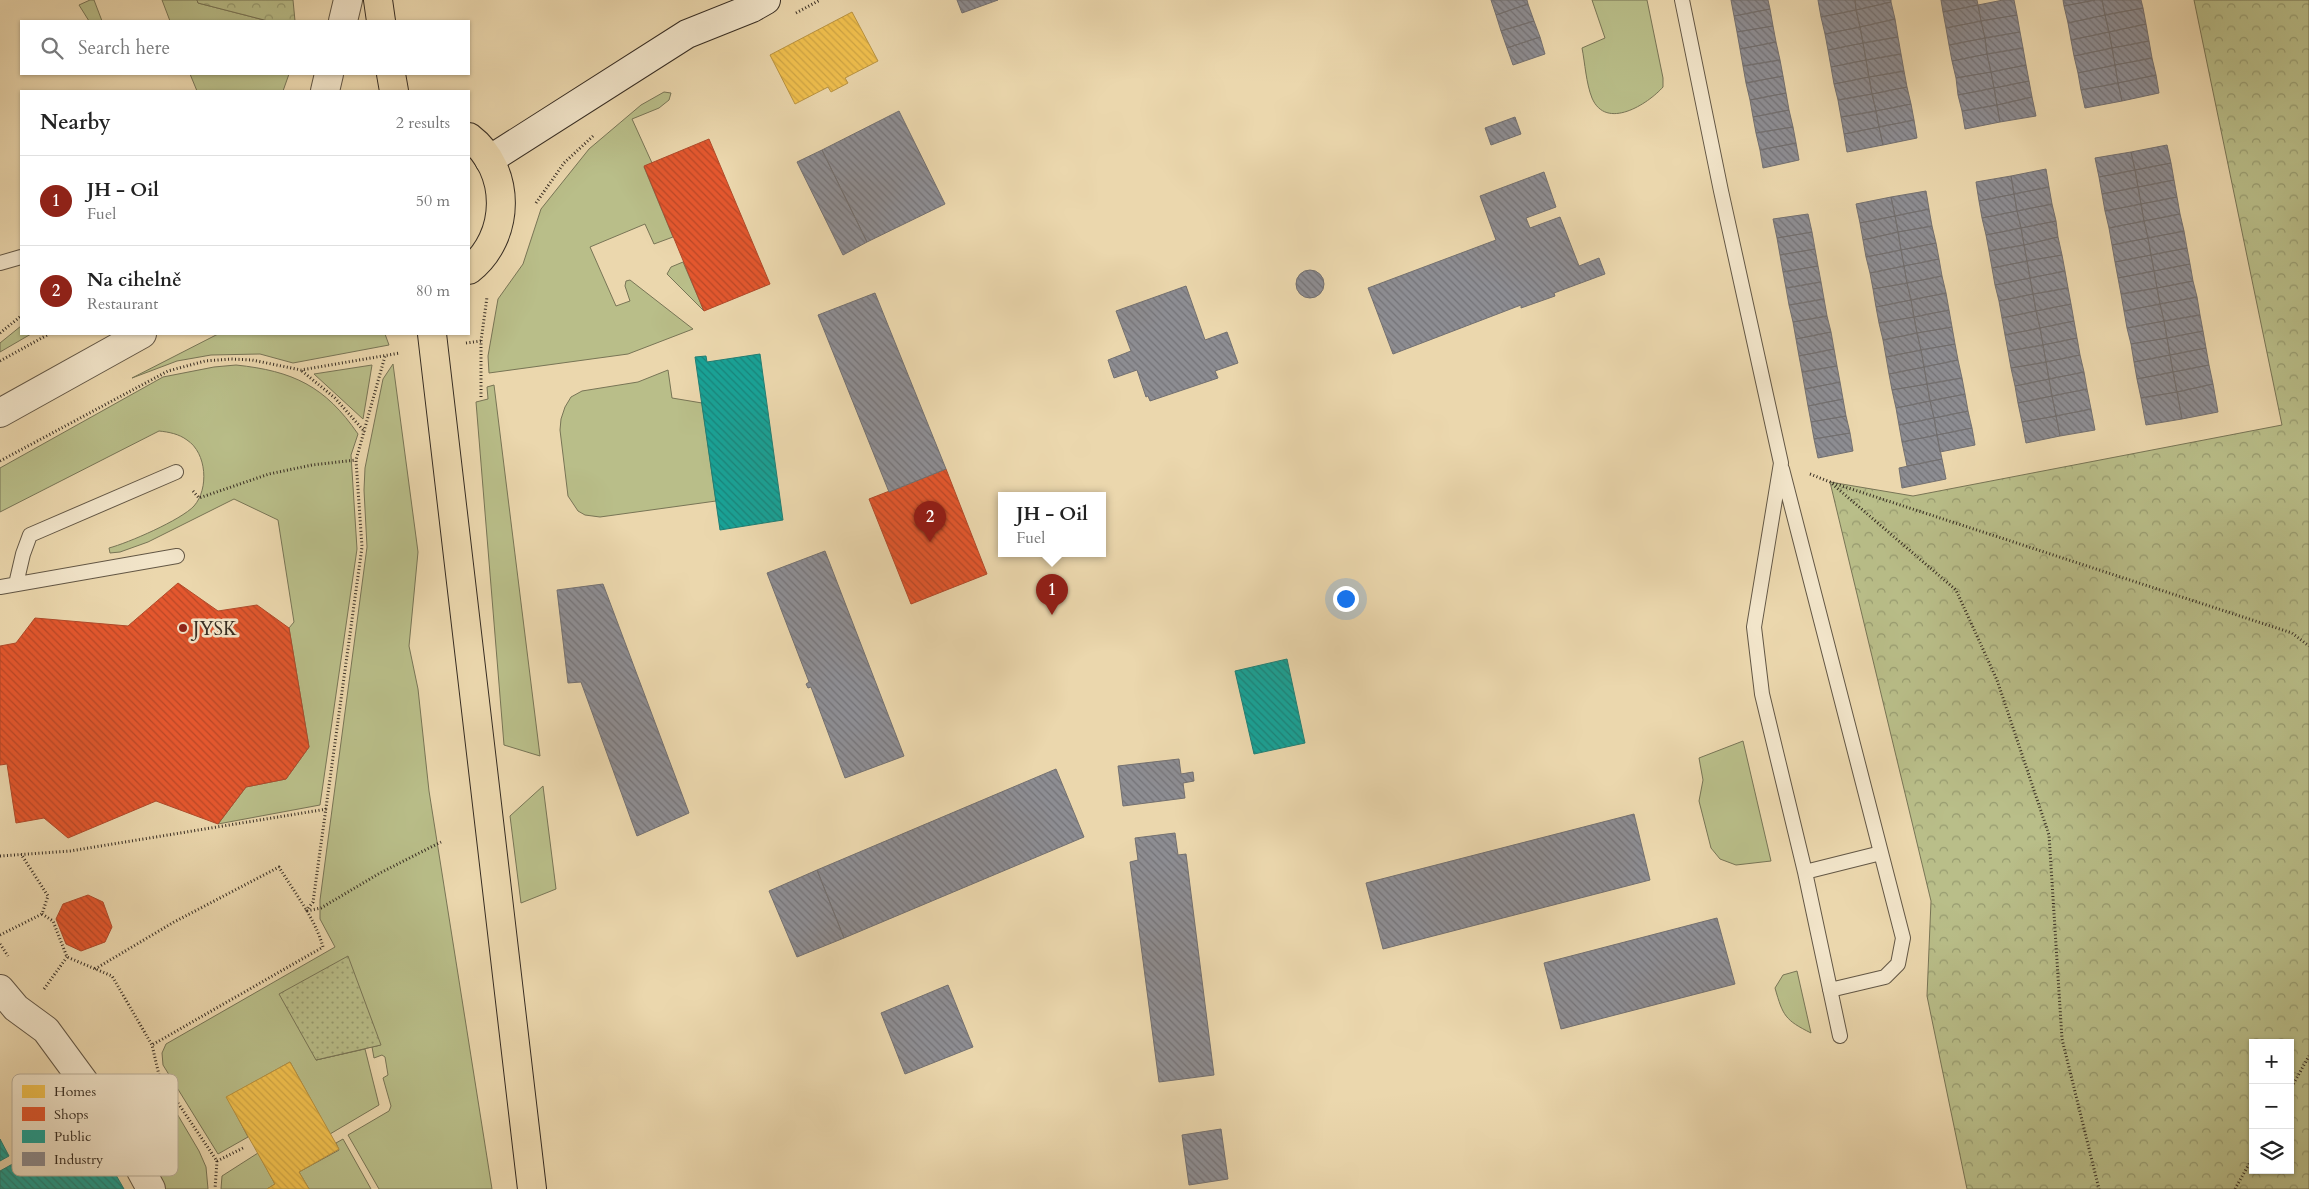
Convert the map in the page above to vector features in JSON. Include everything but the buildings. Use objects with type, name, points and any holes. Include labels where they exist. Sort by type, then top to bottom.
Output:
[{"type":"main road","points":[[378,0],[381,20]]},
{"type":"main road","points":[[391,75],[394,90]]},
{"type":"main road","points":[[470,138],[489,160],[499,182],[502,206],[498,229],[487,252],[470,269]]},
{"type":"main road","points":[[432,335],[532,1189]]},
{"type":"street","points":[[343,20],[348,0]]},
{"type":"street","points":[[489,160],[687,34],[752,8],[766,0]]},
{"type":"street","points":[[325,90],[329,75]]},
{"type":"street","points":[[0,413],[140,335]]},
{"type":"street","points":[[0,989],[16,1008],[46,1030],[78,1074]]},
{"type":"street","points":[[144,1176],[151,1189]]},
{"type":"lane","points":[[1682,0],[1721,192],[1780,463],[1903,938],[1898,964],[1885,977],[1830,990]]},
{"type":"lane","points":[[0,263],[20,257]]},
{"type":"lane","points":[[1780,463],[1754,627],[1762,694],[1805,872],[1840,1036]]},
{"type":"lane","points":[[16,584],[23,554],[30,536],[176,472]]},
{"type":"lane","points":[[0,587],[177,556]]},
{"type":"lane","points":[[1805,872],[1881,853]]},
{"type":"path","points":[[795,13],[820,0]]},
{"type":"path","points":[[535,206],[538,198],[564,163],[597,132]]},
{"type":"path","points":[[481,396],[480,341],[487,297],[493,290]]},
{"type":"path","points":[[0,333],[20,317]]},
{"type":"path","points":[[0,362],[47,335]]},
{"type":"path","points":[[0,460],[168,371],[206,361],[231,359],[252,360],[302,370],[385,356],[356,460],[362,547],[313,902],[306,911]]},
{"type":"path","points":[[302,370],[335,398],[365,432]]},
{"type":"path","points":[[176,472],[199,498],[269,474],[312,465],[356,460]]},
{"type":"path","points":[[1780,463],[1830,482],[2292,633],[2309,646]]},
{"type":"path","points":[[1830,482],[1956,590],[1997,680],[2049,835],[2062,1039],[2099,1189]]},
{"type":"path","points":[[0,856],[70,851],[327,809]]},
{"type":"path","points":[[306,911],[321,908],[380,873],[441,842]]},
{"type":"path","points":[[0,935],[42,914],[48,896],[21,854]]},
{"type":"path","points":[[95,970],[174,922],[278,867],[320,936],[323,948],[152,1045]]},
{"type":"path","points":[[42,914],[53,921],[66,957],[112,976],[152,1045],[159,1074]]},
{"type":"path","points":[[43,990],[66,957]]},
{"type":"path","points":[[2293,1084],[2309,1056]]},
{"type":"path","points":[[178,1103],[217,1161],[215,1189]]},
{"type":"path","points":[[217,1161],[245,1147]]},
{"type":"path","points":[[2235,1189],[2249,1164]]},
{"type":"green space","points":[[94,0],[102,20],[88,20],[79,5]]},
{"type":"green space","points":[[162,0],[197,0],[198,3],[264,20],[170,20]]},
{"type":"green space","points":[[197,0],[293,0],[295,20],[264,20],[198,3]]},
{"type":"green space","points":[[1592,0],[1647,0],[1663,78],[1663,87],[1648,101],[1638,107],[1617,114],[1607,113],[1598,108],[1592,98],[1587,80],[1582,48],[1605,38]]},
{"type":"green space","points":[[2194,0],[2309,0],[2309,1189],[1967,1189],[1927,996],[1931,901],[1830,482],[1913,496],[2282,425]]},
{"type":"green space","points":[[190,75],[289,75],[283,90],[197,90]]},
{"type":"green space","points":[[664,92],[671,93],[669,100],[659,108],[632,119],[652,163],[644,167],[673,237],[654,244],[645,224],[590,247],[616,306],[630,301],[625,286],[626,281],[630,280],[693,329],[628,354],[489,373],[488,356],[498,299],[523,264],[541,209],[589,149],[641,105]]},
{"type":"green space","points":[[683,262],[704,311],[667,274],[671,267]]},
{"type":"green space","points":[[20,327],[20,335],[29,335],[0,352],[0,343]]},
{"type":"green space","points":[[216,335],[385,335],[389,345],[293,363],[260,354],[211,355],[177,361],[132,378]]},
{"type":"green space","points":[[393,364],[418,552],[409,646],[418,689],[429,791],[492,1189],[379,1189],[348,1135],[389,1111],[391,1106],[383,1078],[388,1075],[385,1057],[382,1055],[374,1058],[372,1047],[380,1045],[316,1060],[365,1049],[379,1105],[330,1134],[290,1062],[227,1097],[248,1137],[218,1154],[178,1089],[178,1074],[169,1074],[163,1065],[162,1053],[166,1044],[335,947],[320,919],[320,900],[367,547],[364,490],[365,468],[383,379]]},
{"type":"green space","points":[[236,365],[274,372],[306,384],[333,404],[358,434],[351,455],[357,549],[320,805],[218,824],[246,787],[286,779],[309,747],[289,628],[294,622],[278,520],[234,499],[148,542],[120,552],[110,553],[109,548],[141,536],[178,518],[194,506],[199,499],[204,481],[204,471],[199,453],[184,438],[166,432],[159,431],[0,512],[0,468],[163,377],[214,367]]},
{"type":"green space","points":[[372,365],[363,419],[314,374]]},
{"type":"green space","points":[[668,370],[672,398],[702,403],[716,501],[600,517],[585,515],[578,511],[568,496],[560,430],[565,407],[571,397],[582,391],[638,382]]},
{"type":"green space","points":[[494,385],[540,756],[504,745],[476,402],[488,399],[487,387]]},
{"type":"green space","points":[[1743,741],[1771,861],[1736,865],[1720,859],[1711,848],[1699,801],[1703,780],[1699,758]]},
{"type":"green space","points":[[543,786],[556,889],[521,903],[510,816]]},
{"type":"green space","points":[[348,956],[381,1045],[316,1060],[279,994]]},
{"type":"green space","points":[[1797,971],[1811,1033],[1786,1016],[1780,1005],[1775,988],[1783,975]]},
{"type":"green space","points":[[178,1115],[206,1167],[208,1189],[163,1189],[156,1176],[178,1176]]},
{"type":"green space","points":[[343,1139],[371,1189],[309,1189],[299,1172],[339,1150],[336,1143]]},
{"type":"green space","points":[[258,1153],[275,1184],[267,1189],[221,1189],[222,1176]]},
{"type":"place","name":"Na cihelně","points":[[930,542]]},
{"type":"place","name":"JH - Oil","points":[[1052,615]]},
{"type":"place","name":"JYSK","points":[[183,628]]}]
